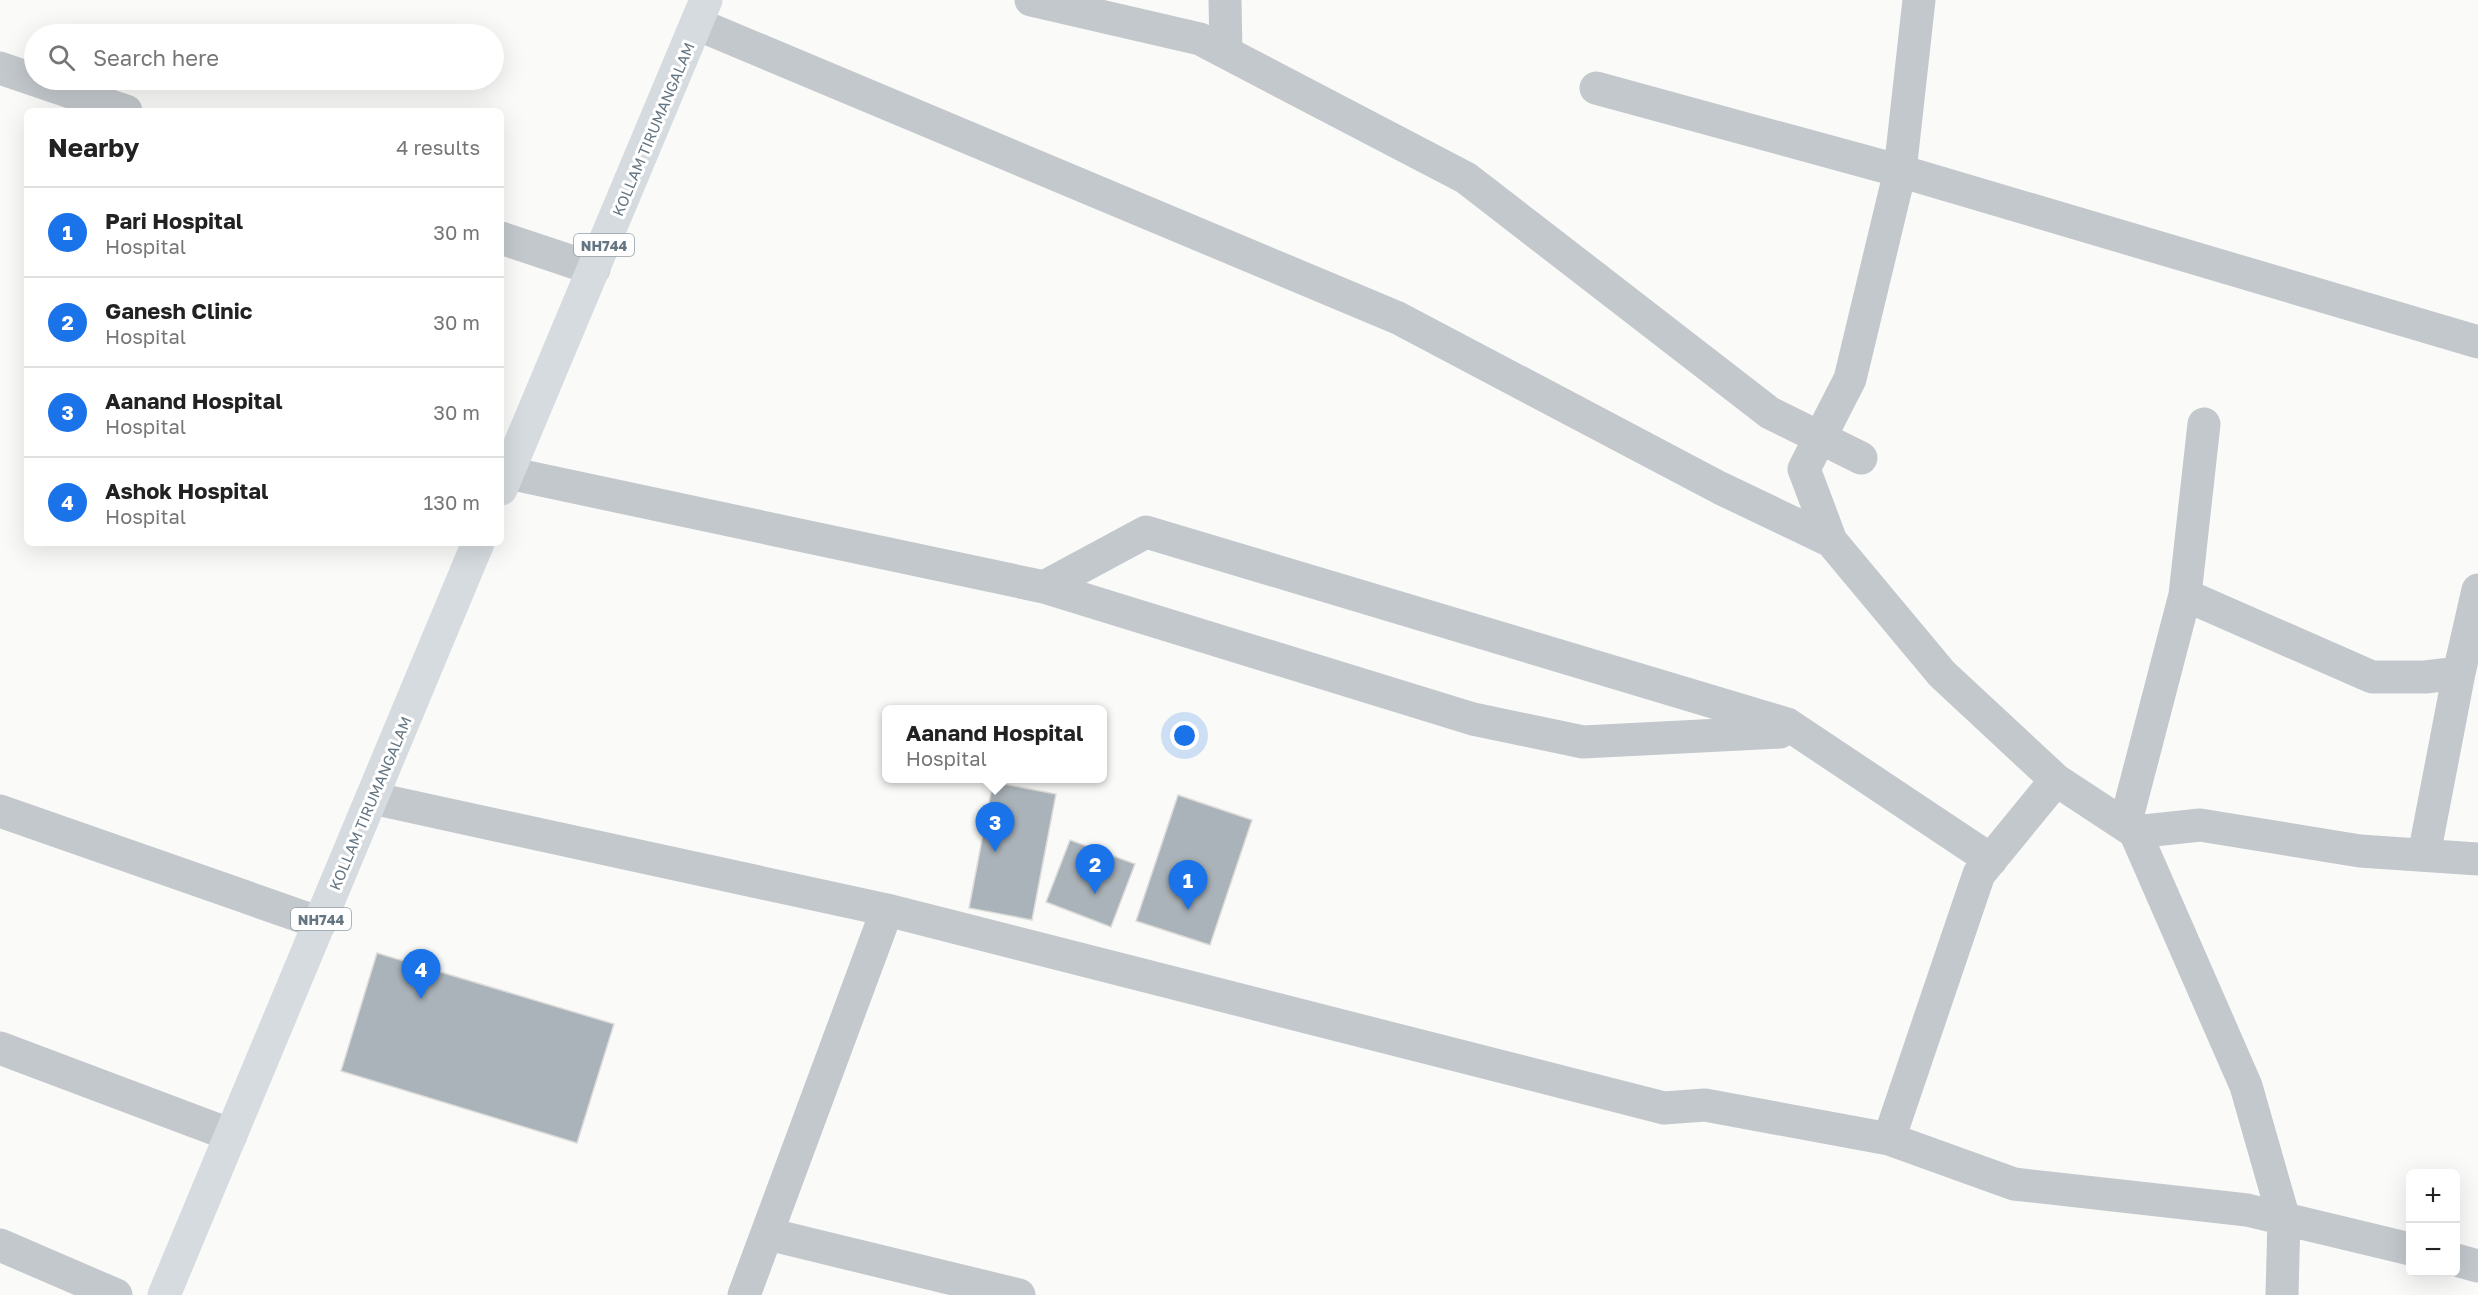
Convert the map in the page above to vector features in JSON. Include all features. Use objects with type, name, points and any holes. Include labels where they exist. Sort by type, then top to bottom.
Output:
[{"type":"highway","name":"KOLLAM TIRUMANGALAM","points":[[504,481],[701,12]]},
{"type":"highway","name":"KOLLAM TIRUMANGALAM","points":[[164,1295],[477,546]]},
{"type":"street","points":[[1031,0],[1200,39],[1466,178],[1770,413],[1861,458]]},
{"type":"street","points":[[1225,0],[1226,52]]},
{"type":"street","points":[[1918,0],[1900,171],[1850,379],[1804,470],[1831,541],[1942,674],[2056,780],[2130,829],[2246,1086],[2284,1219],[2282,1295]]},
{"type":"street","points":[[701,12],[1398,318],[1720,488],[1831,541]]},
{"type":"street","points":[[0,68],[24,76]]},
{"type":"street","points":[[1596,88],[1900,171],[2478,342]]},
{"type":"street","points":[[64,90],[117,108]]},
{"type":"street","points":[[504,239],[594,269]]},
{"type":"street","points":[[2130,829],[2185,595],[2204,424]]},
{"type":"street","points":[[504,481],[1044,587],[1473,719],[1583,742],[1780,732],[1787,724]]},
{"type":"street","points":[[1044,587],[1146,532],[1787,724],[1991,860]]},
{"type":"street","points":[[2424,855],[2459,673],[2478,590]]},
{"type":"street","points":[[2185,595],[2372,677],[2425,677],[2459,673]]},
{"type":"street","points":[[1888,1139],[1979,874],[2056,780]]},
{"type":"street","points":[[372,798],[887,910],[1664,1108],[1706,1105],[1888,1139],[2014,1184],[2247,1210],[2406,1248]]},
{"type":"street","points":[[0,811],[320,923]]},
{"type":"street","points":[[2130,829],[2200,825],[2360,851],[2478,859]]},
{"type":"street","points":[[744,1295],[887,910]]},
{"type":"street","points":[[0,1048],[231,1135]]},
{"type":"street","points":[[768,1234],[1019,1295]]},
{"type":"street","points":[[0,1245],[116,1295]]},
{"type":"street","points":[[2460,1261],[2478,1266]]},
{"type":"building","points":[[993,783],[1056,794],[1032,920],[969,908]]},
{"type":"building","points":[[1178,795],[1252,820],[1210,945],[1136,921]]},
{"type":"building","points":[[1070,840],[1135,864],[1111,927],[1046,902]]},
{"type":"building","points":[[377,953],[614,1024],[577,1143],[341,1071]]},
{"type":"place","name":"Aanand Hospital","points":[[995,852]]},
{"type":"place","name":"Ganesh Clinic","points":[[1095,894]]},
{"type":"place","name":"Pari Hospital","points":[[1188,910]]},
{"type":"place","name":"Ashok Hospital","points":[[421,999]]}]
